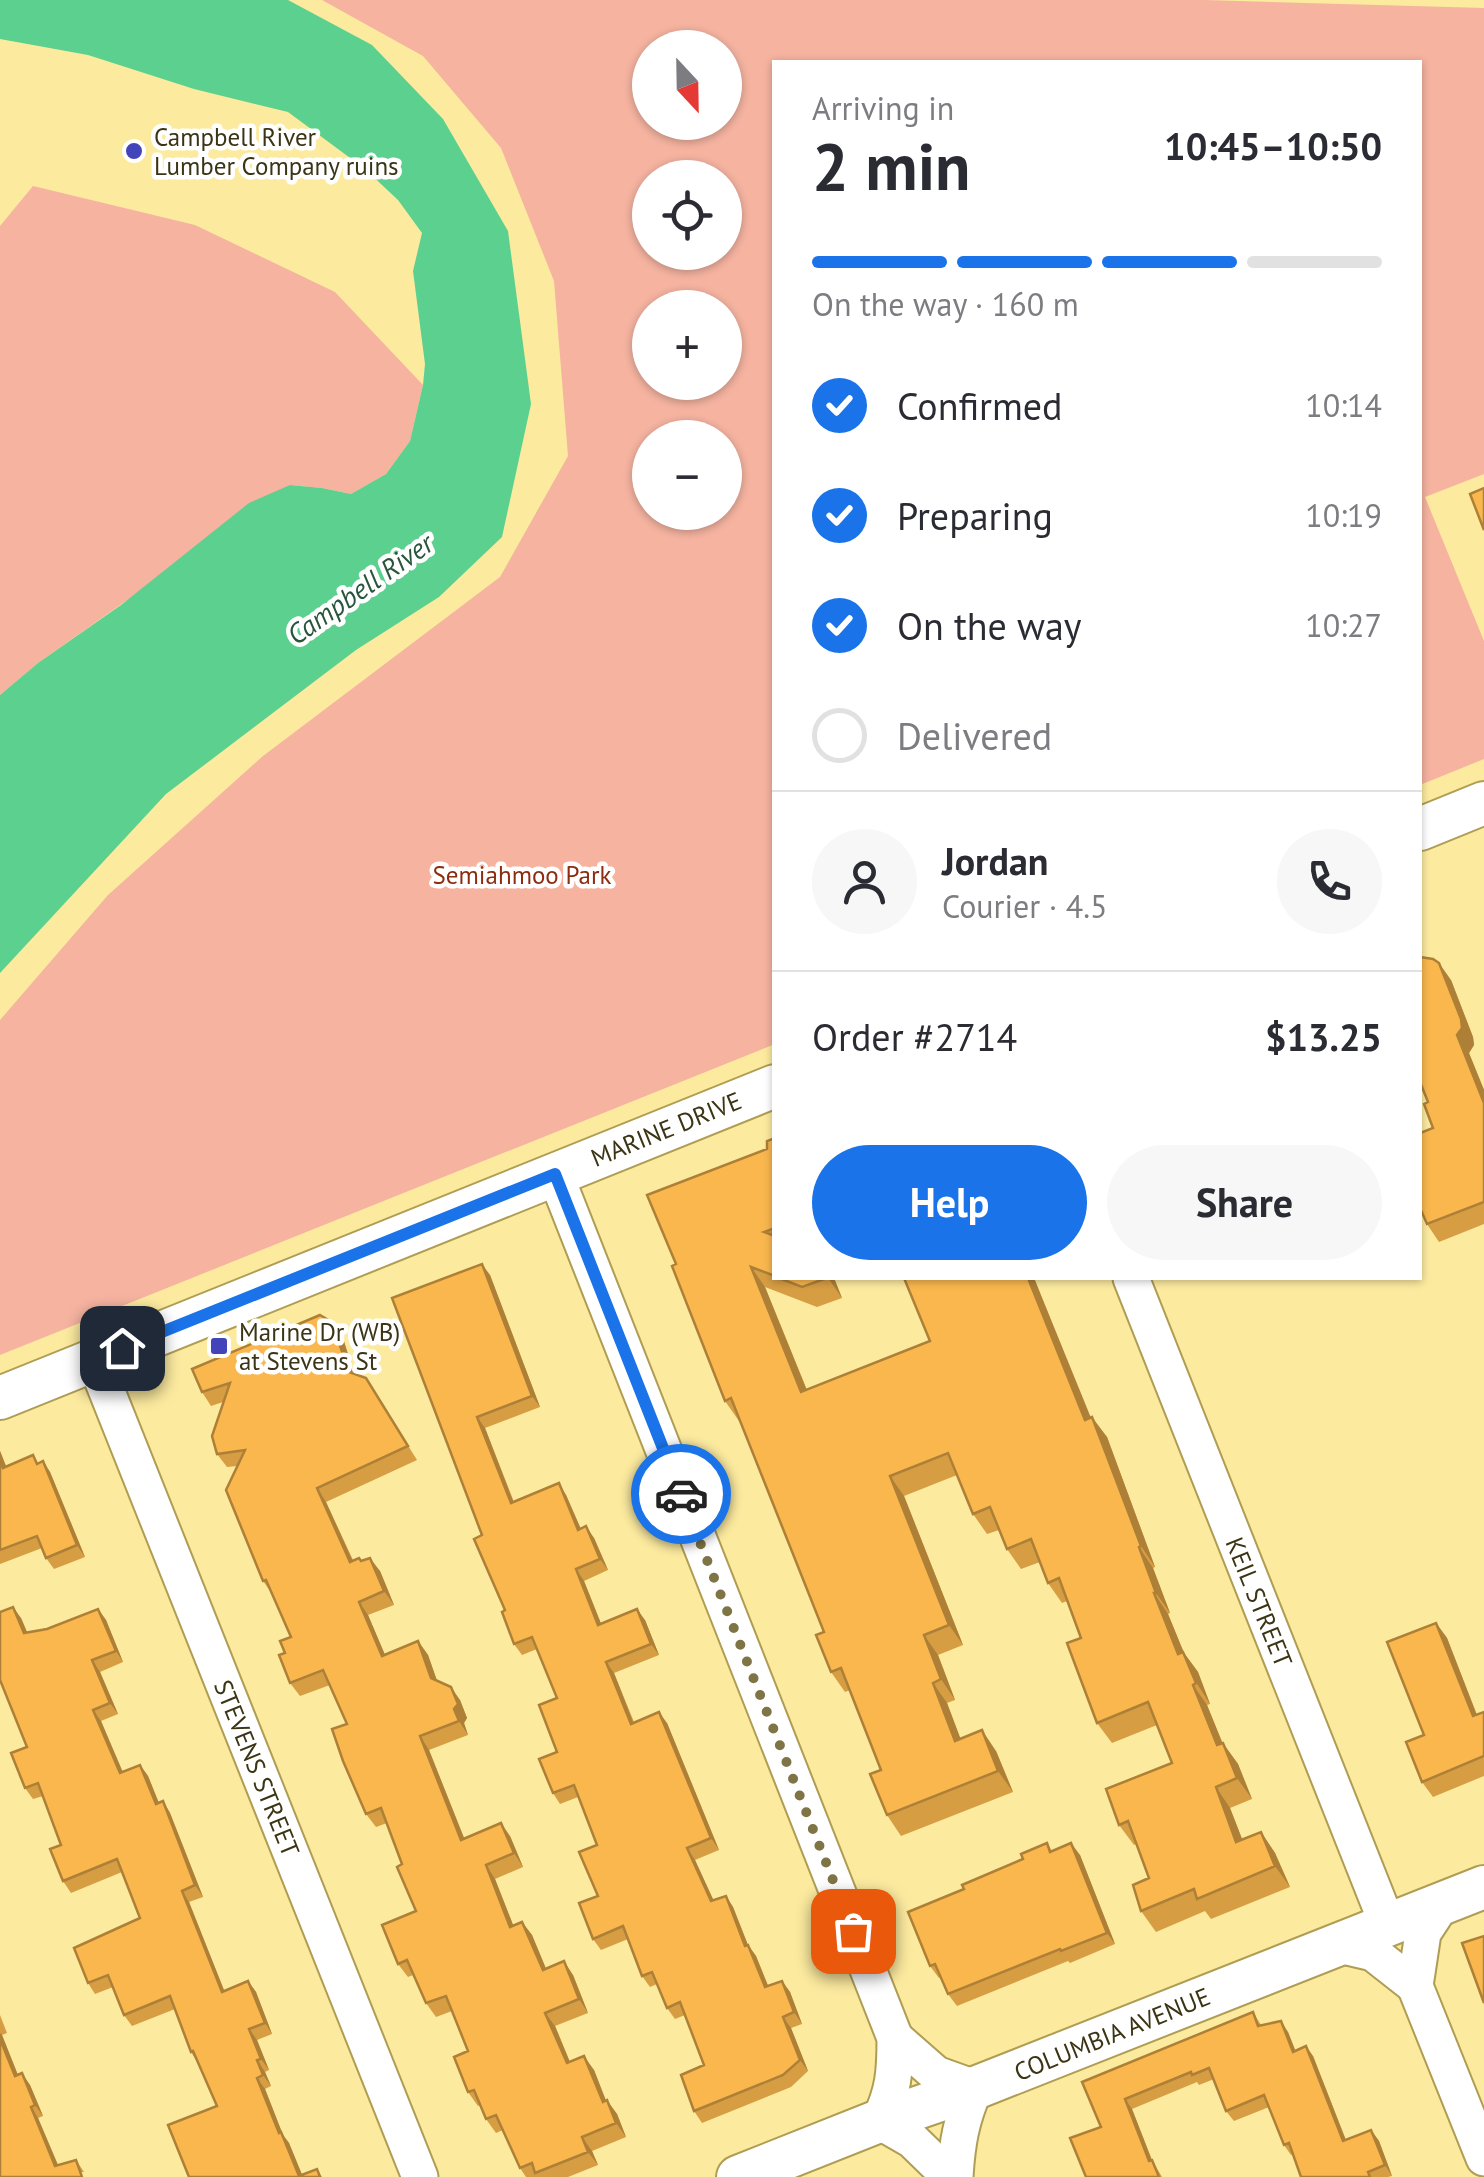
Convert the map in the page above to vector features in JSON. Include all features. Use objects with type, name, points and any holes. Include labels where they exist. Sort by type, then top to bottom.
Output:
[{"type":"street","points":[[1422,828],[1483,805]]},
{"type":"street","name":"MARINE DRIVE","points":[[0,1398],[772,1087]]},
{"type":"street","points":[[555,1174],[895,2038],[895,2076],[880,2121],[912,2140],[952,2177]]},
{"type":"street","name":"KEIL STREET","points":[[1132,1280],[1388,1926]]},
{"type":"street","name":"STEVENS STREET","points":[[94,1359],[420,2177]]},
{"type":"street","name":"COLUMBIA AVENUE","points":[[738,2177],[1484,1887]]},
{"type":"street","points":[[1442,1904],[1423,1932],[1416,1986],[1484,2158]]},
{"type":"street","points":[[1340,1945],[1373,1953],[1416,1986]]},
{"type":"street","points":[[895,2038],[936,2074],[975,2088],[956,2142],[952,2177]]},
{"type":"green space","name":"Semiahmoo Park","points":[[322,0],[1204,0],[1484,8],[1484,474],[1425,497],[1484,641],[1484,759],[1422,784],[1422,60],[772,60],[772,1045],[0,1355],[0,1020],[108,895],[263,756],[500,577],[568,456],[554,281],[501,148],[423,56]]},
{"type":"green space","points":[[33,186],[195,225],[335,292],[423,385],[410,441],[386,474],[351,494],[290,485],[38,663],[0,695],[0,226]]},
{"type":"water","name":"Campbell River","points":[[0,0],[288,0],[372,45],[443,119],[508,231],[531,404],[502,537],[439,597],[356,650],[166,794],[0,973],[0,695],[249,503],[290,485],[351,494],[386,474],[410,441],[425,364],[413,271],[422,233],[398,200],[365,169],[288,112],[194,89],[88,55],[0,39]]},
{"type":"building","points":[[1484,488],[1484,530],[1470,494]]},
{"type":"building","points":[[1422,957],[1439,963],[1461,1019],[1462,1028],[1457,1035],[1484,1103],[1484,1202],[1427,1224],[1422,1213],[1422,1132],[1433,1128],[1424,1104],[1428,1102],[1422,1087]]},
{"type":"building","points":[[772,1139],[772,1229],[764,1232],[772,1235],[772,1275],[751,1267],[801,1392],[930,1341],[905,1280],[1029,1280],[1085,1420],[1092,1417],[1178,1654],[1183,1652],[1217,1745],[1223,1743],[1237,1778],[1216,1787],[1236,1842],[1261,1832],[1275,1866],[1197,1899],[1194,1889],[1141,1911],[1133,1885],[1149,1878],[1128,1821],[1119,1825],[1106,1789],[1172,1763],[1148,1702],[1097,1723],[1067,1643],[1081,1638],[1059,1578],[1048,1583],[1031,1539],[1007,1549],[990,1507],[973,1514],[948,1453],[890,1476],[949,1625],[924,1635],[941,1679],[933,1683],[955,1741],[982,1730],[998,1771],[887,1815],[870,1774],[881,1770],[841,1668],[831,1672],[816,1635],[824,1632],[731,1398],[725,1401],[647,1195],[767,1149],[767,1141]]},
{"type":"building","points":[[482,1264],[532,1396],[477,1417],[511,1503],[559,1483],[578,1530],[586,1526],[600,1559],[576,1569],[598,1625],[637,1609],[651,1644],[606,1662],[631,1724],[659,1712],[711,1838],[687,1848],[711,1901],[726,1896],[765,1987],[782,1981],[794,2012],[783,2017],[800,2060],[783,2075],[694,2111],[681,2075],[704,2065],[680,2002],[667,2008],[652,1972],[642,1976],[623,1926],[593,1939],[579,1903],[598,1896],[579,1852],[597,1845],[574,1785],[553,1793],[539,1759],[557,1752],[539,1705],[557,1698],[532,1637],[514,1644],[502,1612],[505,1610],[474,1539],[482,1535],[392,1298]]},
{"type":"building","points":[[784,1280],[821,1280],[802,1287]]},
{"type":"building","points":[[320,1315],[332,1322],[349,1372],[366,1378],[408,1446],[317,1488],[350,1562],[370,1558],[384,1591],[359,1602],[382,1656],[418,1641],[431,1678],[451,1687],[459,1721],[420,1736],[461,1840],[501,1823],[514,1853],[486,1865],[510,1927],[522,1922],[543,1970],[564,1961],[579,1999],[545,2013],[567,2063],[584,2056],[616,2123],[582,2137],[588,2152],[535,2173],[532,2163],[520,2168],[496,2115],[486,2119],[474,2090],[468,2092],[454,2057],[468,2051],[446,1996],[426,2003],[407,1960],[398,1964],[382,1925],[416,1911],[397,1867],[402,1864],[381,1808],[366,1814],[343,1761],[332,1729],[347,1724],[323,1670],[290,1683],[279,1655],[285,1653],[280,1641],[291,1637],[226,1490],[245,1450],[217,1454],[212,1436],[230,1383],[202,1392],[192,1369]]},
{"type":"building","points":[[33,1455],[37,1464],[43,1461],[77,1545],[46,1558],[37,1536],[0,1550],[0,1459],[3,1468]]},
{"type":"building","points":[[13,1607],[24,1633],[47,1629],[98,1609],[116,1651],[92,1660],[110,1703],[93,1710],[120,1773],[140,1765],[156,1804],[163,1801],[195,1885],[182,1891],[222,1992],[248,1981],[265,2023],[249,2029],[261,2059],[257,2060],[263,2075],[257,2078],[279,2133],[299,2176],[317,2169],[320,2177],[189,2177],[168,2125],[217,2106],[170,1996],[124,2015],[108,1975],[88,1983],[74,1948],[140,1918],[117,1859],[63,1881],[50,1849],[61,1845],[38,1783],[25,1788],[11,1753],[27,1747],[0,1680],[0,1612]]},
{"type":"building","points":[[1436,1623],[1473,1716],[1484,1712],[1484,1756],[1422,1782],[1406,1742],[1424,1735],[1387,1642]]},
{"type":"building","points":[[1047,1843],[1050,1852],[1071,1843],[1107,1933],[948,1994],[935,1964],[930,1966],[908,1912],[964,1889],[962,1885],[1023,1859],[1021,1854]]},
{"type":"building","points":[[1484,1936],[1484,2003],[1462,1943]]},
{"type":"building","points":[[1253,2012],[1258,2026],[1281,2021],[1293,2052],[1306,2046],[1343,2141],[1371,2130],[1385,2165],[1368,2172],[1370,2177],[1301,2177],[1289,2143],[1284,2145],[1264,2095],[1226,2111],[1209,2068],[1125,2099],[1159,2177],[1086,2177],[1070,2138],[1101,2127],[1082,2082]]},
{"type":"building","points":[[0,2039],[15,2076],[22,2073],[55,2166],[76,2160],[82,2177],[0,2177]]},
{"type":"way so far","points":[[681,1494],[853,1931]]},
{"type":"place","name":"Campbell River Lumber Company ruins","points":[[134,151]]},
{"type":"place","name":"Marine Dr (WB) at Stevens St","points":[[219,1346]]},
{"type":"route","points":[[122,1348],[555,1174],[681,1494]]}]
